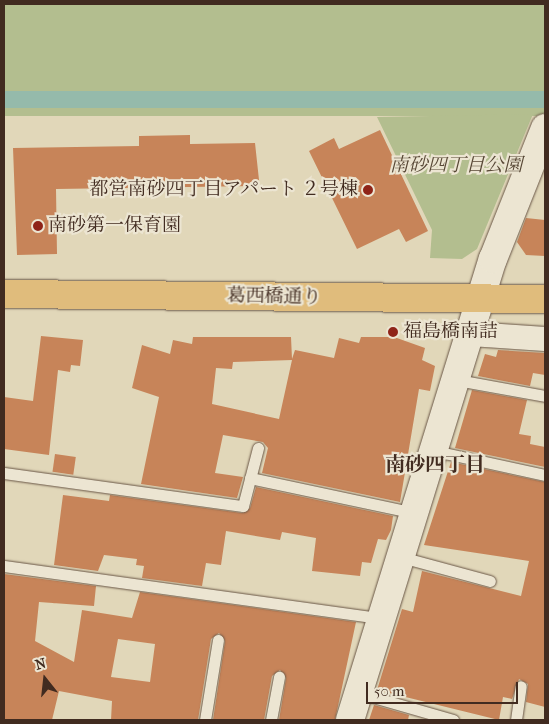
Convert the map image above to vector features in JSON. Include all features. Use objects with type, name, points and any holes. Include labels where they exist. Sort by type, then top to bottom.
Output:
[{"type":"main road","name":"葛西橋通り","points":[[4,294],[545,299]]},
{"type":"street","points":[[350,720],[506,223],[545,128]]},
{"type":"street","points":[[471,334],[545,340]]},
{"type":"lane","points":[[457,380],[545,396]]},
{"type":"lane","points":[[4,473],[243,506],[258,448]]},
{"type":"lane","points":[[435,451],[545,475]]},
{"type":"lane","points":[[250,478],[416,513]]},
{"type":"lane","points":[[401,558],[490,581]]},
{"type":"lane","points":[[4,566],[381,618]]},
{"type":"lane","points":[[205,720],[218,640]]},
{"type":"lane","points":[[271,720],[279,677]]},
{"type":"lane","points":[[516,720],[521,686]]},
{"type":"lane","points":[[358,693],[453,720]]},
{"type":"green space","points":[[4,4],[545,4],[545,116],[4,116]]},
{"type":"green space","name":"南砂四丁目公園","points":[[533,114],[477,249],[462,259],[430,258],[432,230],[377,117]]},
{"type":"shaded area","points":[[4,91],[545,91],[545,108],[4,108]]},
{"type":"building","name":"都営南砂四丁目アパート ２号棟","points":[[380,130],[428,231],[406,242],[399,229],[357,249],[309,151],[334,138],[339,149]]},
{"type":"building","points":[[190,135],[190,144],[255,143],[259,180],[255,186],[56,189],[57,254],[17,255],[13,148],[139,146],[139,136]]},
{"type":"building","points":[[526,218],[545,220],[545,256],[526,255],[517,242]]},
{"type":"building","points":[[41,336],[83,340],[80,366],[71,365],[70,372],[58,370],[49,455],[4,449],[4,397],[33,401]]},
{"type":"building","points":[[193,337],[291,337],[292,359],[295,350],[334,358],[339,338],[359,343],[361,337],[394,337],[425,348],[422,360],[435,366],[430,391],[419,389],[400,502],[262,473],[268,448],[263,442],[223,435],[215,473],[243,477],[237,498],[141,484],[159,397],[132,388],[142,345],[170,354],[173,340],[192,344]],"holes":[[[292,360],[279,419],[212,404],[216,368],[232,369],[233,362]]]},
{"type":"building","points":[[498,350],[545,353],[545,375],[533,373],[530,386],[478,376],[485,354],[496,357]]},
{"type":"building","points":[[472,390],[527,400],[519,434],[531,436],[530,444],[545,447],[545,467],[455,448]]},
{"type":"building","points":[[55,454],[76,457],[73,475],[52,472]]},
{"type":"building","points":[[451,462],[545,482],[545,707],[526,702],[528,684],[519,679],[512,699],[503,697],[499,720],[377,690],[402,609],[413,612],[422,571],[521,596],[529,561],[424,545]]},
{"type":"building","points":[[256,487],[393,516],[391,530],[386,540],[378,539],[371,563],[362,562],[360,576],[312,571],[316,538],[282,532],[280,540],[226,531],[221,565],[206,563],[202,586],[142,578],[144,566],[136,565],[137,559],[104,555],[98,571],[54,565],[63,495],[109,501],[110,495],[242,513],[250,508]]},
{"type":"building","points":[[4,574],[96,586],[94,606],[39,602],[35,641],[74,662],[82,610],[132,618],[140,592],[356,622],[335,720],[279,720],[286,678],[280,670],[272,676],[264,720],[213,720],[225,641],[219,633],[211,639],[198,720],[111,720],[112,701],[59,691],[52,720],[4,720]],"holes":[[[118,639],[155,644],[150,682],[111,677]]]},
{"type":"building","points":[[374,705],[409,715],[408,720],[369,720]]},
{"type":"place","name":"都営南砂四丁目アパート ２号棟","points":[[368,190]]},
{"type":"place","name":"南砂第一保育園","points":[[38,226]]},
{"type":"place","name":"福島橋南詰","points":[[393,332]]},
{"type":"district","name":"南砂四丁目","points":[[435,464]]}]
